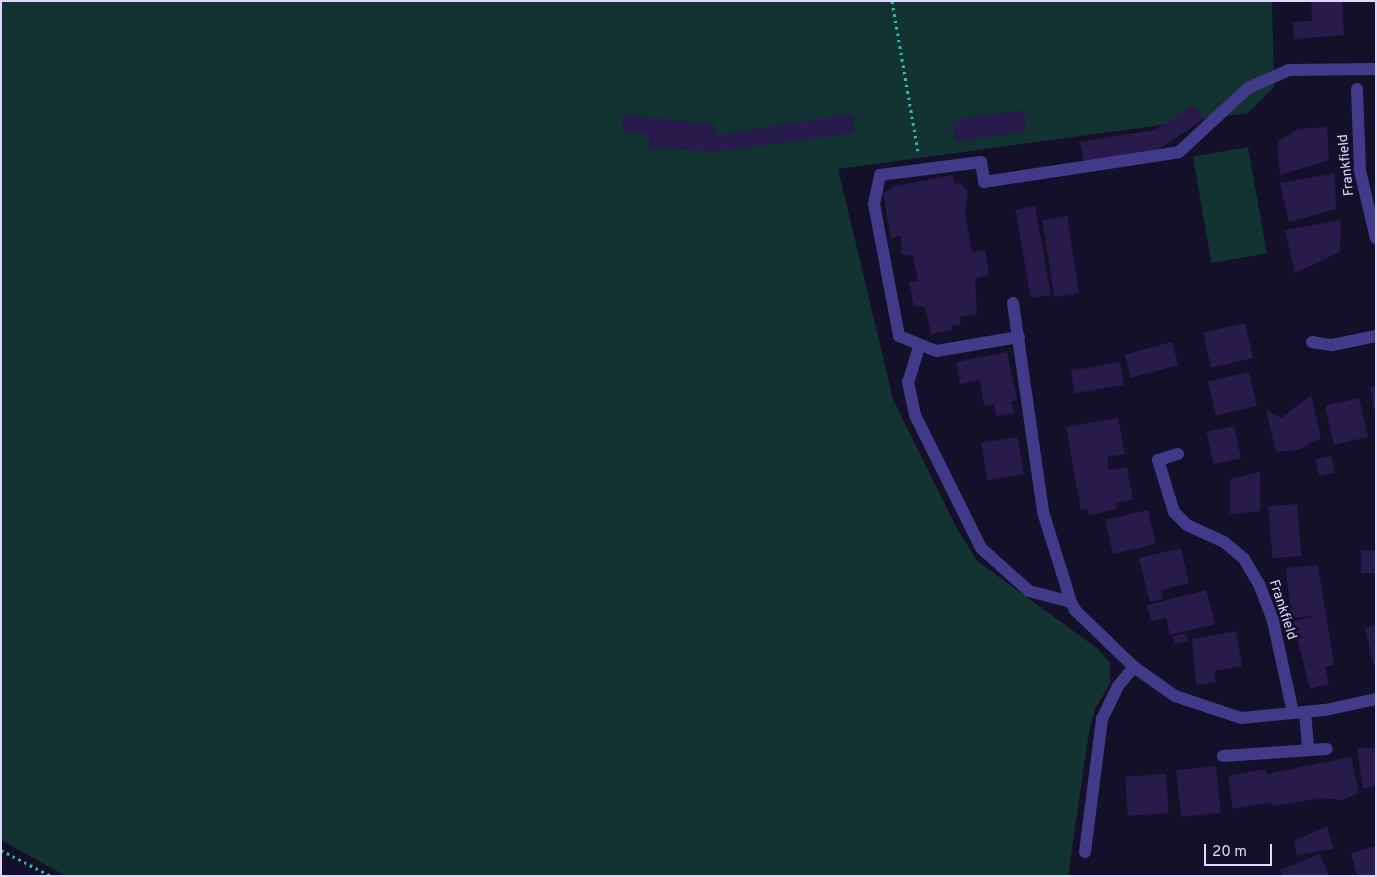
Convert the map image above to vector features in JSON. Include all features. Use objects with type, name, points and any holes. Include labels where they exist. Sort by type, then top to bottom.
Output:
[{"type":"street","points":[[1019,337],[960,349],[919,347],[899,336],[874,204],[880,176],[981,162],[984,182],[1088,169],[1179,152],[1248,88],[1289,70],[1376,69]]},
{"type":"street","name":"Frankfield","points":[[1357,89],[1360,171],[1376,238]]},
{"type":"street","points":[[1013,303],[1042,512],[1075,610],[1134,667],[1175,696],[1241,718],[1299,713],[1376,699]]},
{"type":"street","points":[[1312,342],[1332,346],[1376,336]]},
{"type":"street","points":[[919,347],[908,382],[915,415],[981,548],[1029,590],[1071,602]]},
{"type":"street","name":"Frankfield","points":[[1178,454],[1158,460],[1174,512],[1187,525],[1224,542],[1244,560],[1259,584],[1273,622],[1308,750]]},
{"type":"street","points":[[1085,852],[1102,718],[1118,686],[1134,667]]},
{"type":"street","points":[[1223,756],[1327,749]]},
{"type":"path","points":[[892,1],[921,170]]},
{"type":"path","points":[[1,850],[51,876]]},
{"type":"green space","points":[[1,1],[1272,1],[1274,87],[1248,113],[838,169],[893,399],[956,527],[977,561],[1098,649],[1110,663],[1110,683],[1095,709],[1089,731],[1068,876],[66,876],[1,840]]},
{"type":"green space","points":[[1248,147],[1267,253],[1212,263],[1193,157]]},
{"type":"building","points":[[1311,1],[1342,1],[1344,35],[1294,39],[1293,22],[1312,21]]},
{"type":"building","points":[[1194,105],[1204,119],[1158,150],[1084,161],[1080,142],[1155,130]]},
{"type":"building","points":[[1023,110],[1026,132],[956,142],[953,120]]},
{"type":"building","points":[[853,114],[854,133],[714,152],[648,147],[649,135],[622,132],[623,115],[715,124],[714,135]]},
{"type":"building","points":[[1327,127],[1329,160],[1280,175],[1277,142],[1298,129]]},
{"type":"building","points":[[1335,173],[1336,209],[1289,222],[1280,183]]},
{"type":"building","points":[[953,175],[954,184],[961,183],[968,192],[965,213],[972,252],[985,250],[989,275],[975,278],[977,314],[960,317],[961,324],[951,326],[952,330],[931,334],[925,307],[914,306],[909,282],[918,281],[913,256],[901,254],[901,236],[891,238],[883,193],[896,186]]},
{"type":"building","points":[[1035,206],[1051,295],[1031,298],[1015,209]]},
{"type":"building","points":[[1067,216],[1079,293],[1055,297],[1042,220]]},
{"type":"building","points":[[1341,220],[1340,252],[1295,273],[1285,230]]},
{"type":"building","points":[[1245,323],[1253,358],[1211,368],[1203,333]]},
{"type":"building","points":[[1172,342],[1178,365],[1131,378],[1125,355]]},
{"type":"building","points":[[1007,352],[1017,400],[1011,402],[1014,413],[996,416],[994,404],[984,406],[980,380],[960,384],[956,362]]},
{"type":"building","points":[[1120,362],[1124,385],[1075,393],[1071,371]]},
{"type":"building","points":[[1249,372],[1257,406],[1216,416],[1208,381]]},
{"type":"building","points":[[1376,386],[1376,415],[1375,415],[1370,387]]},
{"type":"building","points":[[1311,395],[1321,438],[1298,450],[1276,452],[1266,410],[1281,418]]},
{"type":"building","points":[[1359,398],[1368,437],[1334,445],[1325,406]]},
{"type":"building","points":[[1118,418],[1125,454],[1107,457],[1109,470],[1127,467],[1133,500],[1116,503],[1117,509],[1089,515],[1087,509],[1081,510],[1066,427]]},
{"type":"building","points":[[1234,426],[1241,458],[1213,464],[1207,432]]},
{"type":"building","points":[[1018,437],[1024,475],[987,480],[981,443]]},
{"type":"building","points":[[1331,456],[1335,473],[1319,476],[1315,460]]},
{"type":"building","points":[[1260,472],[1260,511],[1230,514],[1230,479]]},
{"type":"building","points":[[1297,504],[1302,556],[1273,558],[1268,507]]},
{"type":"building","points":[[1148,510],[1156,544],[1113,554],[1105,520]]},
{"type":"building","points":[[1181,548],[1189,583],[1161,590],[1163,599],[1150,602],[1139,558]]},
{"type":"building","points":[[1361,550],[1376,550],[1376,573],[1361,573]]},
{"type":"building","points":[[1318,565],[1334,665],[1325,667],[1329,684],[1310,689],[1293,621],[1321,615],[1291,618],[1286,568]]},
{"type":"building","points":[[1206,590],[1215,624],[1170,635],[1166,618],[1151,621],[1147,605]]},
{"type":"building","points":[[1376,625],[1376,664],[1373,665],[1365,628]]},
{"type":"building","points":[[1236,631],[1242,666],[1214,671],[1216,682],[1196,685],[1192,639]]},
{"type":"building","points":[[1186,633],[1188,641],[1174,644],[1172,636]]},
{"type":"building","points":[[1376,747],[1376,786],[1363,789],[1357,749]]},
{"type":"building","points":[[1351,757],[1359,793],[1343,800],[1322,798],[1272,806],[1272,802],[1233,809],[1228,776],[1265,769],[1267,774]]},
{"type":"building","points":[[1216,766],[1221,813],[1181,817],[1176,770]]},
{"type":"building","points":[[1166,774],[1169,813],[1128,816],[1125,777]]},
{"type":"building","points":[[1327,826],[1333,849],[1297,855],[1294,841]]},
{"type":"building","points":[[1376,846],[1376,876],[1357,876],[1351,853]]},
{"type":"building","points":[[1320,854],[1329,876],[1282,876],[1280,870]]}]
